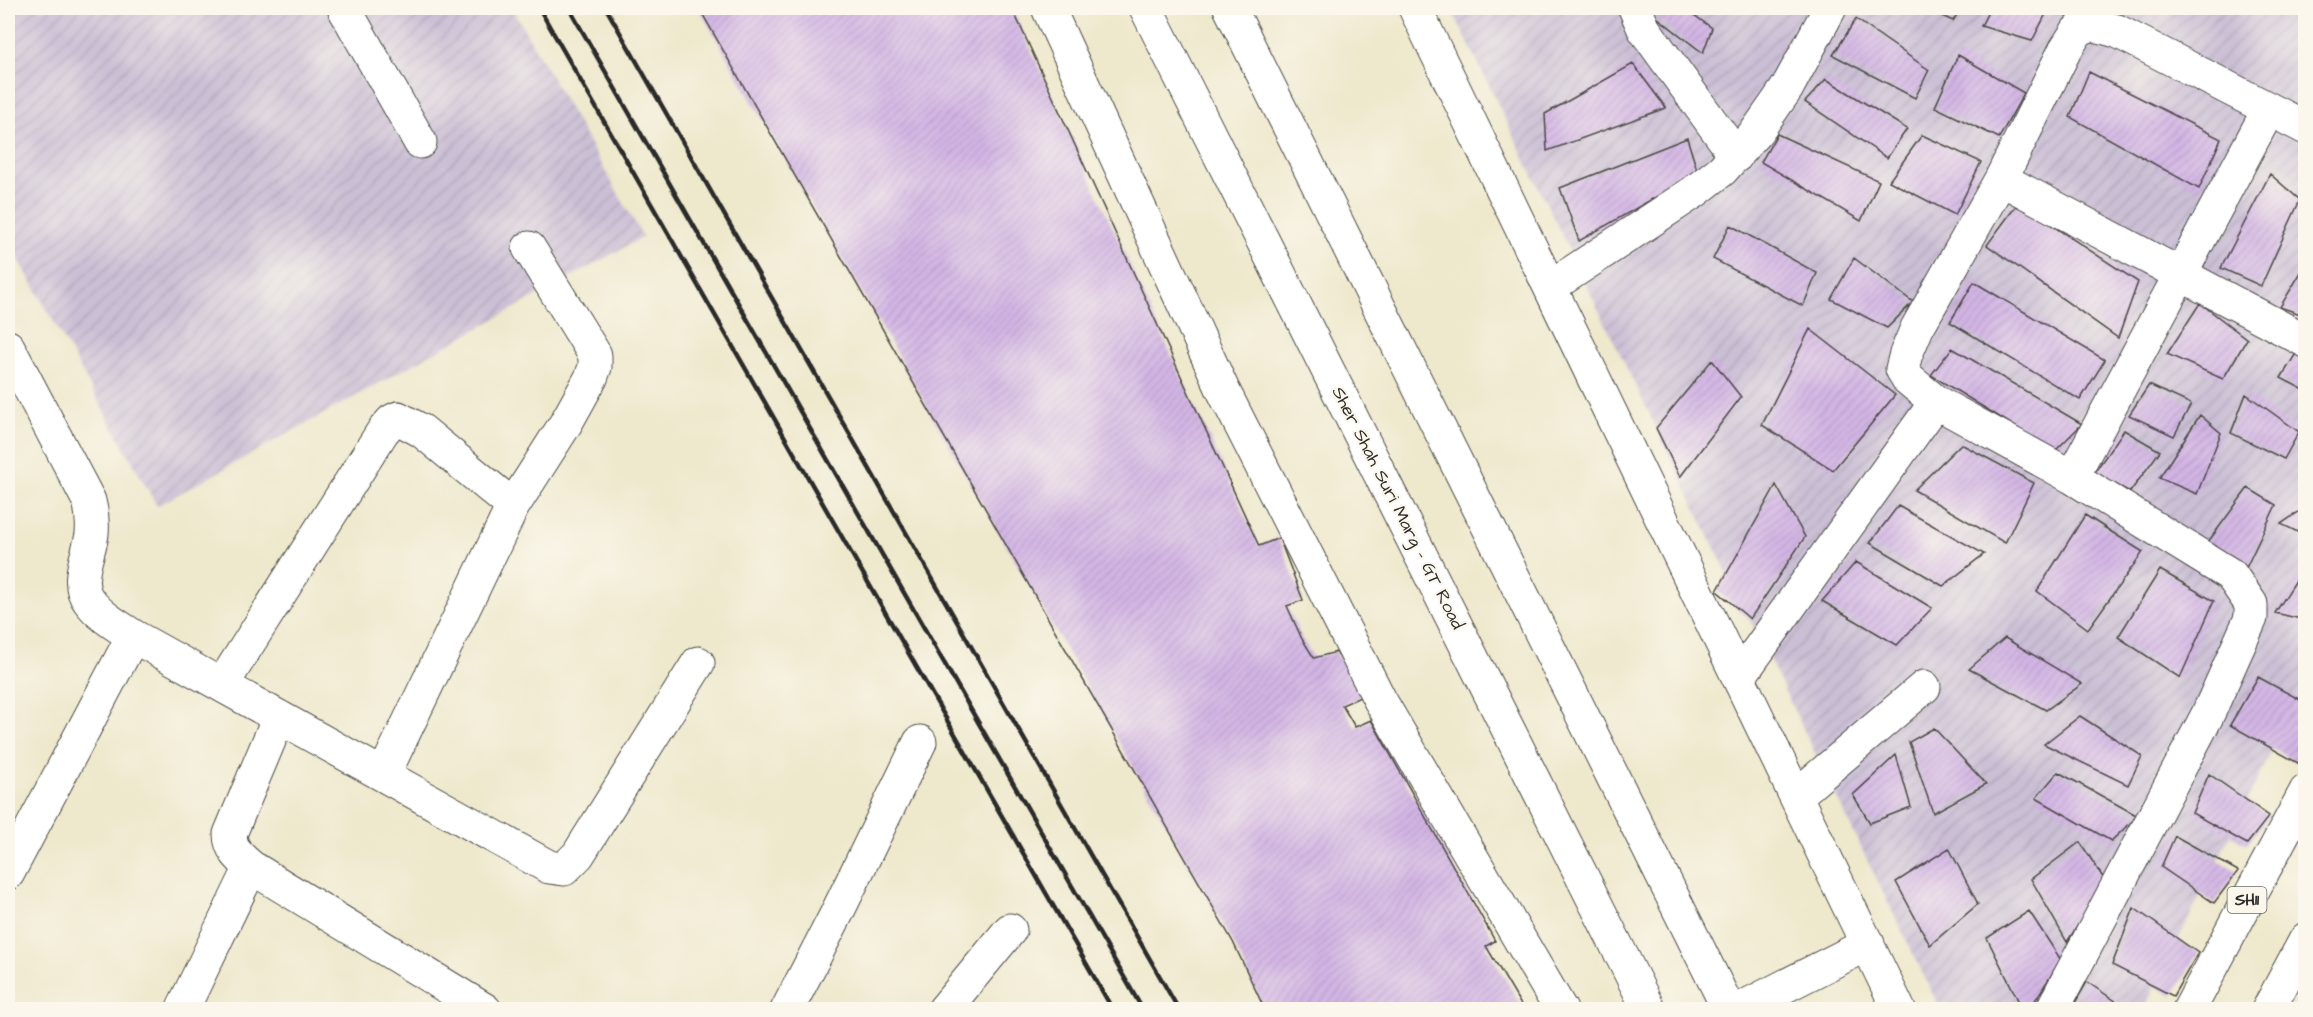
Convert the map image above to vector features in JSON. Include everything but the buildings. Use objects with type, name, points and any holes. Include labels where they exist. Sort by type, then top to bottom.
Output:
[{"type":"street","points":[[344,8],[420,142]]},
{"type":"street","points":[[1048,8],[1223,390],[1380,700],[1561,1010]]},
{"type":"street","name":"Sher Shah Suri Marg - GT Road","points":[[1146,8],[1649,1010]]},
{"type":"street","points":[[1230,8],[1730,1010]]},
{"type":"street","points":[[1415,8],[1899,1010]]},
{"type":"street","points":[[1635,8],[1644,30],[1736,156]]},
{"type":"street","points":[[1550,287],[1694,192],[1722,170],[1757,131],[1787,88],[1830,8]]},
{"type":"street","points":[[2052,1010],[2207,716],[2251,618],[2251,604],[2231,574],[2072,477],[1936,402],[1908,380],[1902,369],[1905,354],[1917,328],[2001,179],[2065,50],[2078,30],[2091,24],[2117,31],[2306,128]]},
{"type":"street","points":[[2072,477],[2269,109]]},
{"type":"street","points":[[2001,179],[2306,341]]},
{"type":"street","points":[[384,774],[513,506],[566,423],[595,367],[595,355],[529,248]]},
{"type":"street","points":[[8,347],[89,501],[92,531],[81,581],[88,601],[102,615],[133,636],[549,867],[564,869],[578,855],[698,663]]},
{"type":"street","points":[[1739,677],[1936,402]]},
{"type":"street","points":[[222,685],[383,430],[392,421],[398,418],[422,430],[513,506]]},
{"type":"street","points":[[8,873],[133,636]]},
{"type":"street","points":[[1796,796],[1924,687]]},
{"type":"street","points":[[279,717],[230,834],[235,852],[251,867],[485,1010]]},
{"type":"street","points":[[787,1010],[920,742]]},
{"type":"street","name":"SH11","points":[[2189,1010],[2306,791]]},
{"type":"street","points":[[182,1010],[251,867]]},
{"type":"street","points":[[944,1010],[1010,930]]},
{"type":"street","points":[[2268,1010],[2306,939]]},
{"type":"street","points":[[1738,1010],[1868,944]]},
{"type":"shaded area","points":[[8,8],[512,8],[643,237],[157,506],[8,240]]},
{"type":"shaded area","points":[[1451,8],[2305,8],[2305,684],[2144,1009],[1940,1009]]},
{"type":"railway","points":[[539,8],[1113,1010]]},
{"type":"railway","points":[[569,8],[1143,1010]]},
{"type":"railway","points":[[606,8],[1179,1010]]}]
